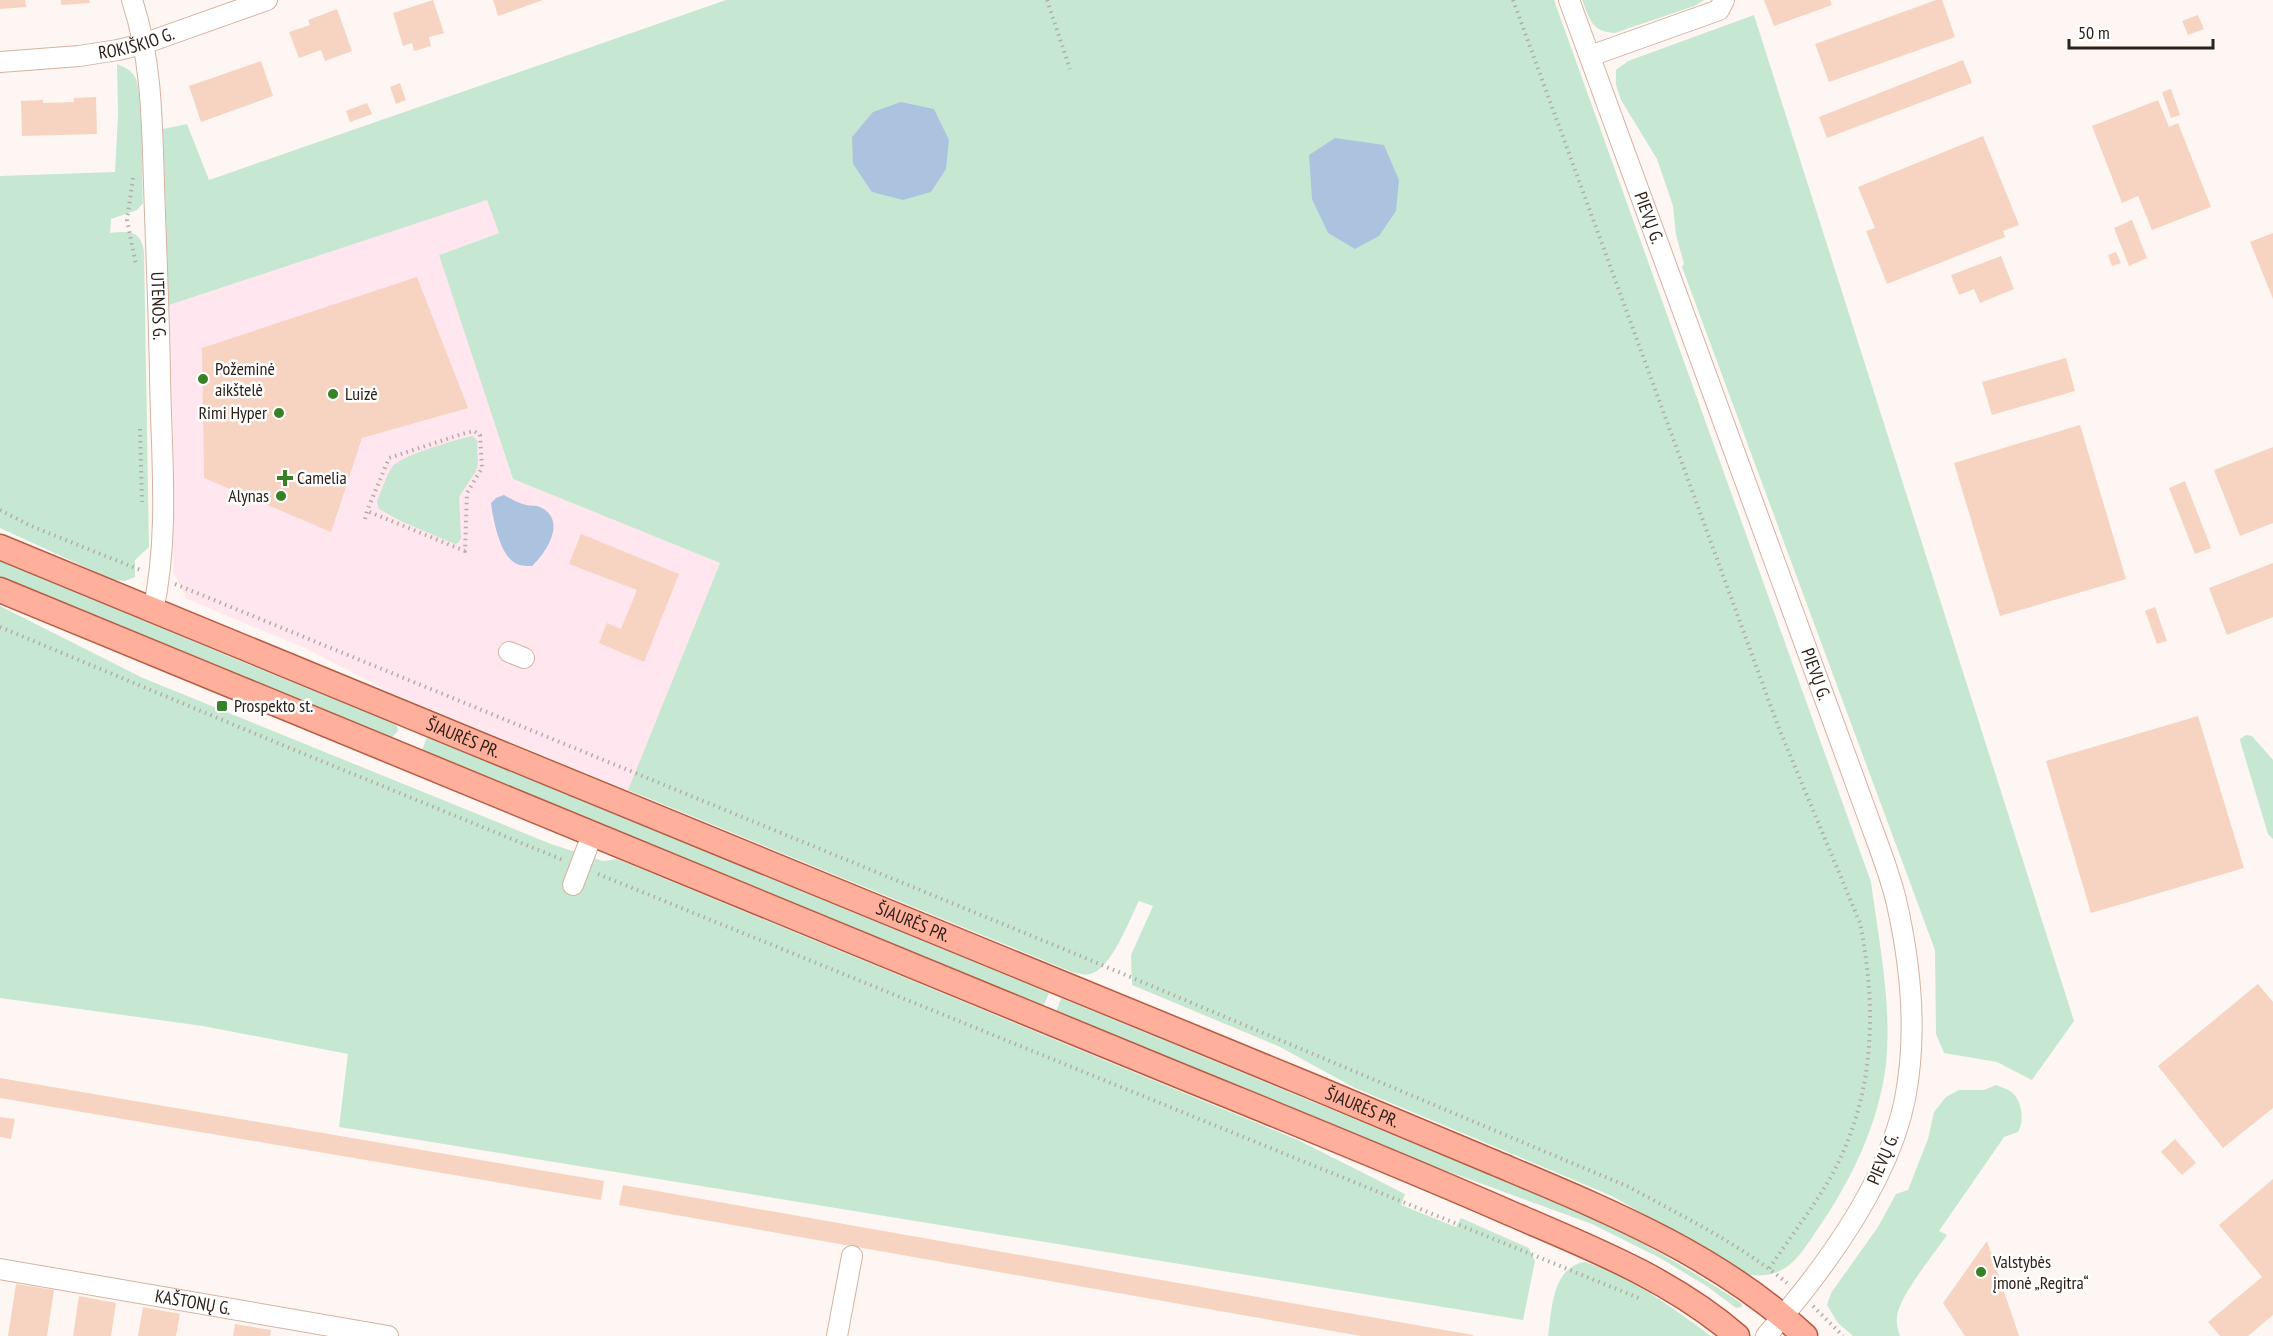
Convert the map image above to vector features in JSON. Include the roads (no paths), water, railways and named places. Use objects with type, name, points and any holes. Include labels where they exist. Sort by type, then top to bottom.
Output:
[{"type":"main road","name":"ŠIAURĖS PR.","points":[[0,548],[1290,1077],[1617,1215],[1678,1246],[1741,1285],[1783,1316],[1805,1336]]},
{"type":"main road","points":[[0,590],[592,836],[1320,1132],[1611,1256],[1681,1294],[1737,1336]]},
{"type":"main road","points":[[388,750],[400,746],[409,737],[409,725],[403,713]]},
{"type":"street","name":"UTENOS G.","points":[[132,0],[144,44],[151,104],[159,323],[164,489],[160,578],[153,611]]},
{"type":"street","name":"ROKIŠKIO G.","points":[[0,62],[80,57],[144,44],[267,0]]},
{"type":"street","name":"PIEVŲ G.","points":[[1569,0],[1867,814],[1893,889],[1906,948],[1912,995],[1911,1041],[1905,1100],[1897,1127],[1877,1178],[1848,1227],[1800,1295],[1766,1336]]},
{"type":"street","points":[[1590,56],[1719,10],[1724,0]]},
{"type":"street","points":[[577,876],[592,836]]},
{"type":"street","points":[[837,1336],[852,1256]]},
{"type":"street","name":"KAŠTONŲ G.","points":[[0,1269],[388,1336]]},
{"type":"water","points":[[901,102],[934,109],[949,140],[946,169],[931,192],[903,200],[872,192],[853,164],[852,137],[873,112]]},
{"type":"water","points":[[1335,138],[1384,145],[1399,180],[1396,211],[1379,236],[1355,249],[1328,233],[1312,199],[1309,155]]},
{"type":"water","points":[[504,495],[523,504],[540,507],[553,520],[552,536],[548,545],[532,566],[522,566],[511,560],[502,546],[491,503]]},
{"type":"place","name":"Požeminė aikštelė","points":[[203,379]]},
{"type":"place","name":"Luizė","points":[[333,394]]},
{"type":"place","name":"Rimi Hyper","points":[[279,413]]},
{"type":"place","name":"Camelia","points":[[285,478]]},
{"type":"place","name":"Alynas","points":[[281,496]]},
{"type":"place","name":"Prospekto st.","points":[[222,706]]},
{"type":"place","name":"Valstybės įmonė „Regitra“","points":[[1981,1272]]}]
